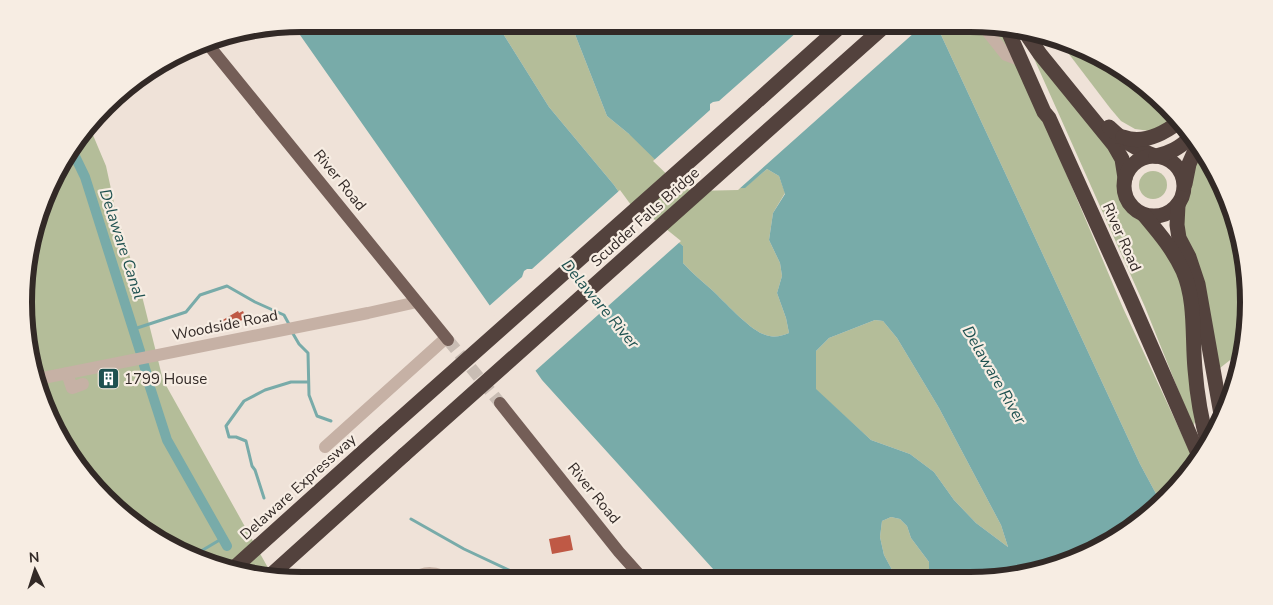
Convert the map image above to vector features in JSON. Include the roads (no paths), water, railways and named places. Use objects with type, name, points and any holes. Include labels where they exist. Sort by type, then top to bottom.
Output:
[{"type":"highway","name":"Scudder Falls Bridge","points":[[384,433],[834,32]]},
{"type":"highway","name":"Scudder Falls Bridge","points":[[275,571],[878,32]]},
{"type":"highway","name":"River Road","points":[[1010,36],[1044,112],[1050,118],[1197,450]]},
{"type":"highway","points":[[1021,38],[1049,110],[1050,118]]},
{"type":"highway","points":[[1030,40],[1114,145],[1122,159],[1125,196],[1129,204],[1144,215],[1166,241],[1174,253],[1186,280],[1192,316],[1198,400],[1205,435]]},
{"type":"highway","points":[[1042,43],[1109,128],[1138,150],[1165,158],[1178,167],[1182,174],[1184,191]]},
{"type":"highway","points":[[1109,128],[1124,137],[1137,140],[1154,137],[1174,125]]},
{"type":"highway","points":[[1125,178],[1129,169],[1136,162],[1145,157],[1170,153],[1187,141]]},
{"type":"highway","points":[[1144,215],[1162,216],[1171,212],[1178,205],[1182,198],[1188,169],[1195,152]]},
{"type":"highway","points":[[1178,205],[1177,225],[1180,238],[1198,284],[1220,407]]},
{"type":"highway","name":"Delaware Expressway","points":[[238,564],[384,433]]},
{"type":"main road","name":"River Road","points":[[211,49],[447,339]]},
{"type":"main road","name":"River Road","points":[[500,403],[637,572]]},
{"type":"street","points":[[989,33],[1006,54],[1022,61]]},
{"type":"street","name":"Woodside Road","points":[[44,378],[417,302]]},
{"type":"street","points":[[325,447],[447,339]]},
{"type":"street","points":[[67,373],[72,388],[83,384]]},
{"type":"water","name":"Delaware River","points":[[298,32],[502,32],[549,107],[614,185],[629,207],[649,218],[683,246],[683,263],[743,320],[763,334],[776,336],[789,333],[777,293],[782,276],[780,263],[769,240],[773,213],[785,194],[779,176],[767,169],[745,188],[694,189],[680,184],[629,134],[607,116],[574,32],[940,32],[1140,464],[1158,496],[1135,517],[1090,545],[1057,558],[1006,570],[988,572],[929,572],[929,562],[911,538],[907,526],[900,519],[891,517],[882,521],[880,537],[884,555],[893,572],[716,572],[542,380]],"holes":[[[875,320],[883,321],[897,338],[939,408],[1001,525],[1008,547],[976,523],[954,500],[934,472],[910,454],[871,440],[816,389],[816,351],[829,338]]]},
{"type":"waterway","name":"Delaware Canal","points":[[75,157],[85,177],[140,351]]},
{"type":"waterway","points":[[134,329],[186,312],[200,295],[227,286],[255,302],[284,315],[290,326]]},
{"type":"waterway","points":[[292,332],[299,344],[308,353],[309,395],[317,416],[331,421]]},
{"type":"waterway","name":"Delaware Canal","points":[[144,365],[147,375]]},
{"type":"waterway","name":"Delaware Canal","points":[[148,381],[167,440],[227,546]]},
{"type":"waterway","points":[[264,498],[252,466],[246,441],[236,437],[229,437],[226,426],[244,401],[265,390],[291,382],[308,382]]},
{"type":"waterway","points":[[411,519],[464,549],[513,572]]},
{"type":"waterway","points":[[199,552],[223,538]]},
{"type":"tunnel","points":[[448,340],[500,403]]},
{"type":"place","name":"1799 House","points":[[108,379]]}]
